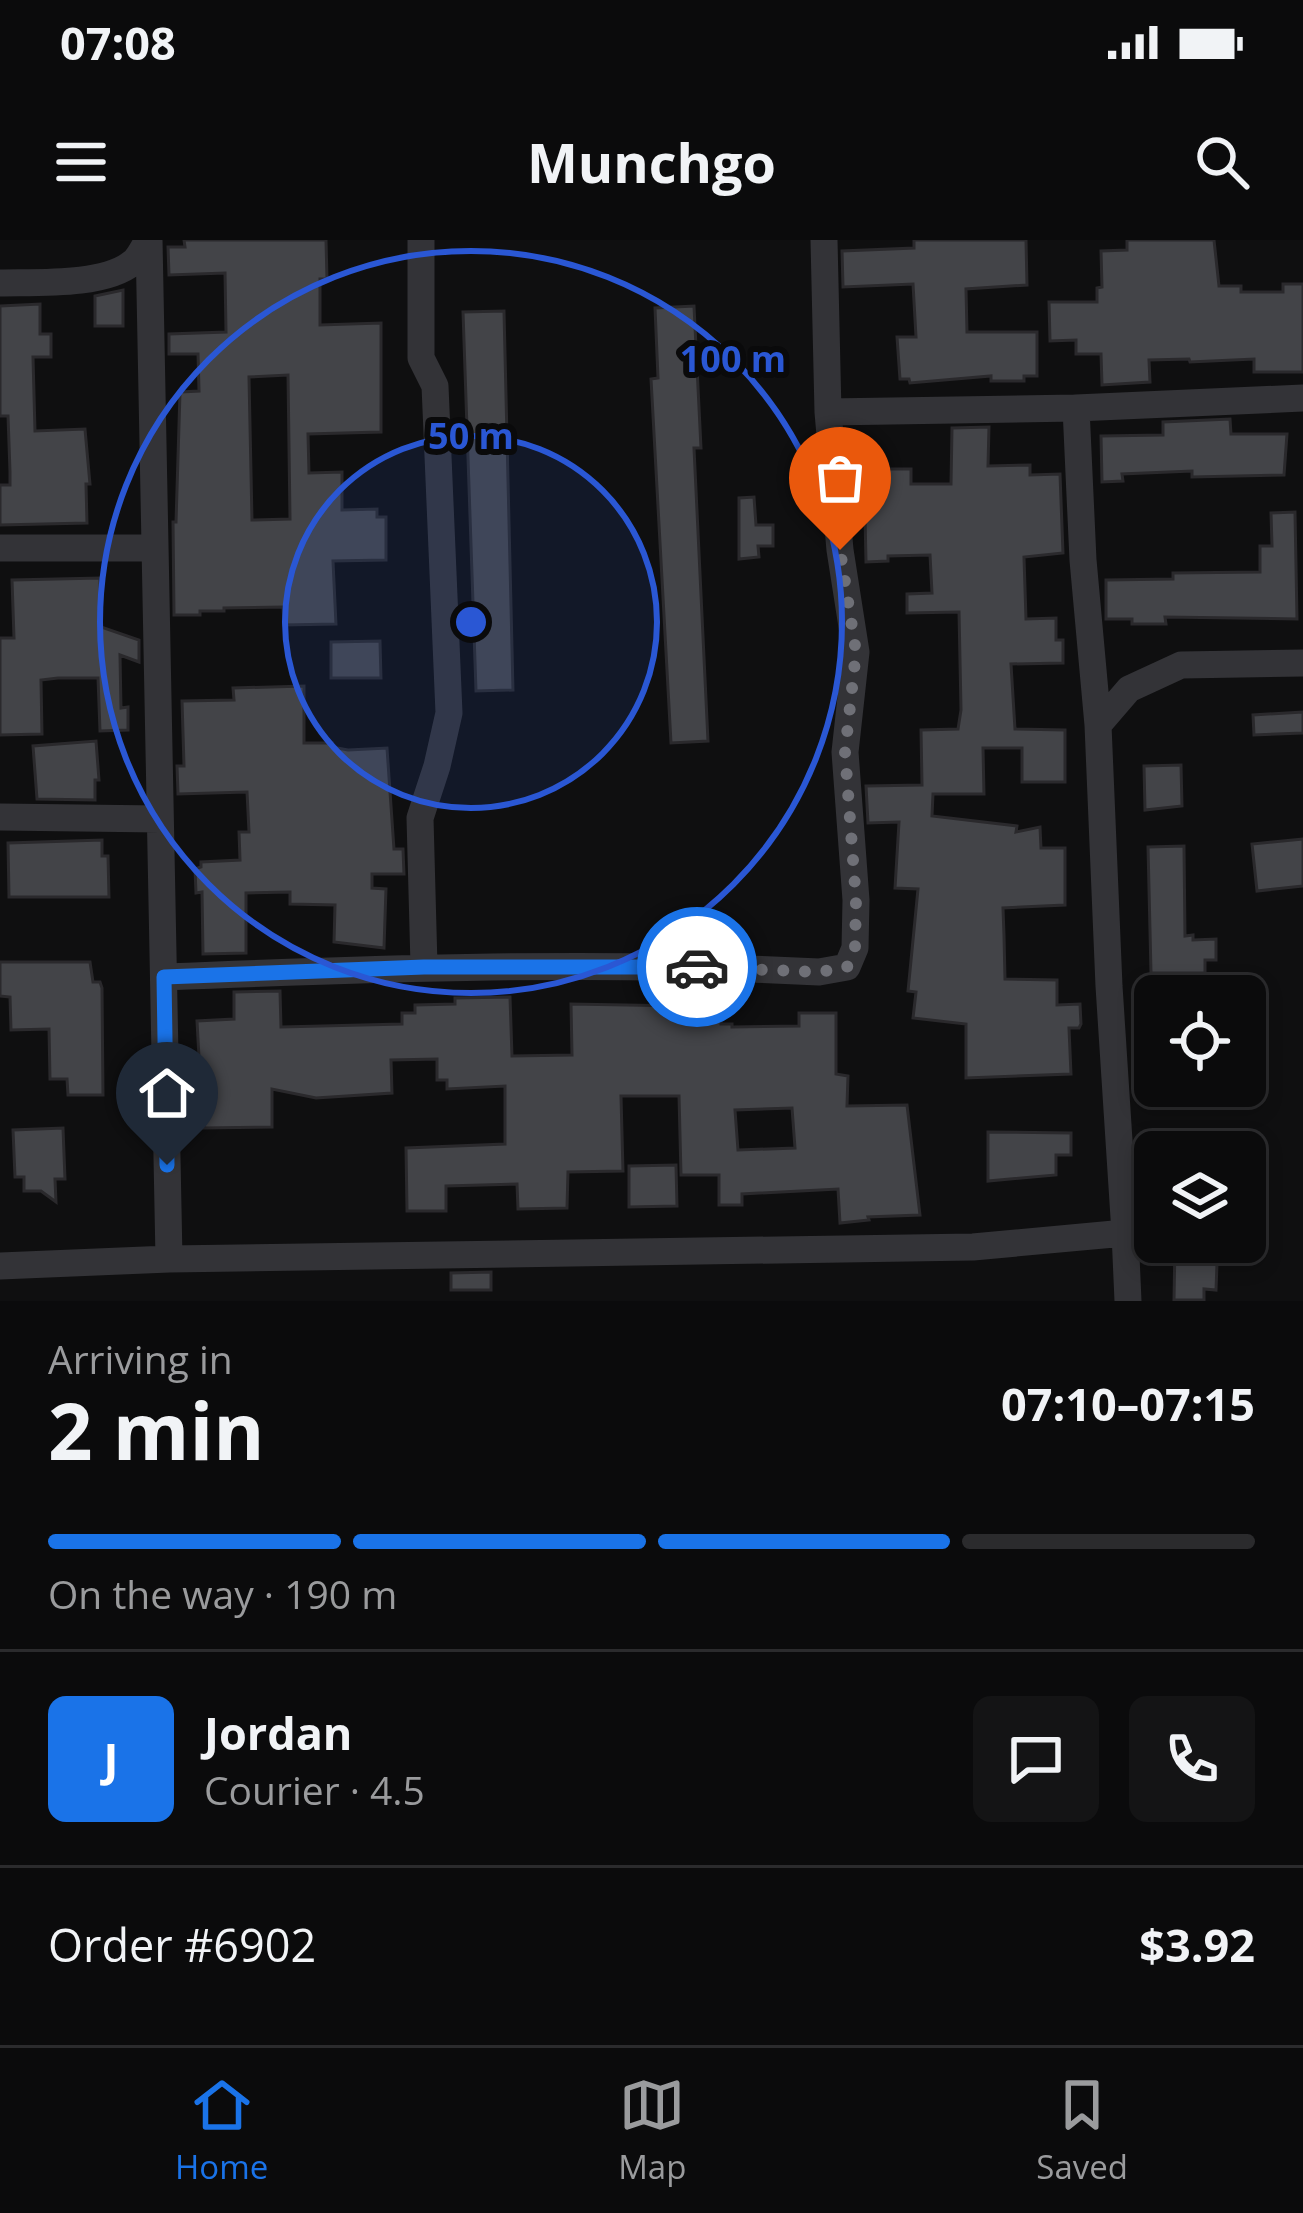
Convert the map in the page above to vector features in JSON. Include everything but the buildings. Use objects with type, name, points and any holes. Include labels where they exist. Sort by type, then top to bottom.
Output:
[{"type":"street","points":[[0,283],[66,280],[121,270],[135,261],[148,240]]},
{"type":"street","points":[[148,240],[170,1259]]},
{"type":"street","points":[[421,240],[422,358],[434,386],[436,406],[449,713],[420,818],[424,967]]},
{"type":"street","points":[[164,977],[424,967],[646,966],[819,972],[847,967],[855,948],[856,900],[845,752],[856,652],[840,550],[828,412],[824,240]]},
{"type":"street","points":[[828,412],[1303,398]]},
{"type":"street","points":[[1076,407],[1128,1301]]},
{"type":"street","points":[[0,548],[155,548]]},
{"type":"street","points":[[1098,725],[1130,689],[1181,664],[1303,663]]},
{"type":"street","points":[[0,817],[160,819]]},
{"type":"street","points":[[0,1266],[170,1259],[974,1247],[1125,1233]]},
{"type":"way so far","points":[[697,967],[819,972],[847,967],[855,948],[845,752],[856,652],[840,550]]},
{"type":"route","points":[[167,1165],[164,977],[424,967],[697,967]]}]
